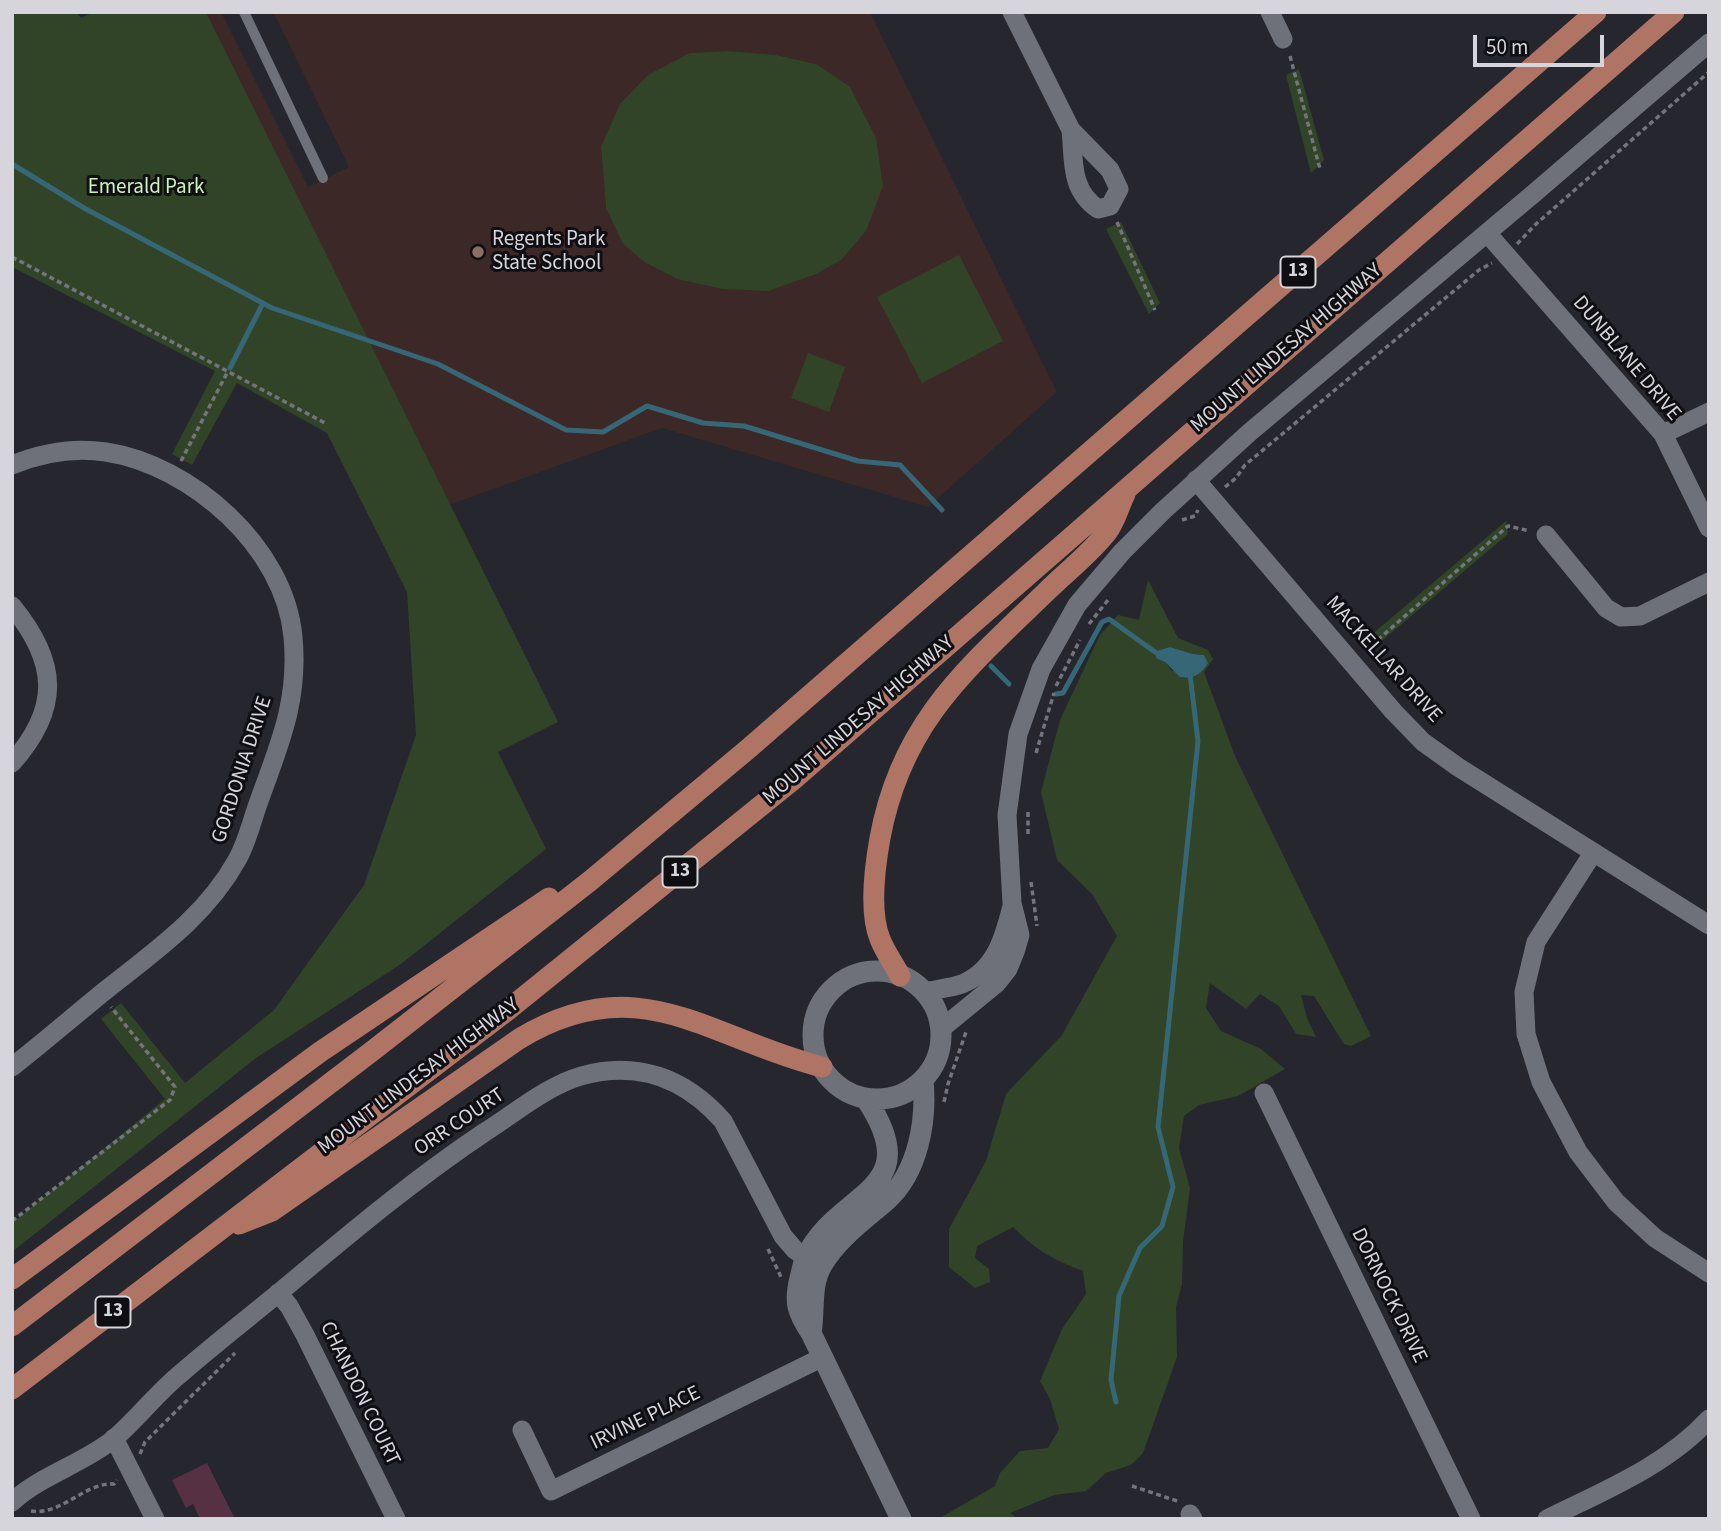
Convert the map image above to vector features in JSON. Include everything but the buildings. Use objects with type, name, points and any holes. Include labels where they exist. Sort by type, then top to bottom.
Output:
[{"type":"highway","name":"13","points":[[12,1326],[590,881],[843,667],[1596,12]]},
{"type":"highway","name":"MOUNT LINDESAY HIGHWAY","points":[[12,1390],[493,1022],[794,779],[1674,12]]},
{"type":"highway","points":[[901,976],[880,940],[875,903],[881,834],[889,798],[901,768],[929,715],[949,689],[1108,531],[1128,488]]},
{"type":"highway","points":[[12,1279],[320,1052],[542,901],[590,881]]},
{"type":"highway","points":[[215,1234],[272,1211],[519,1039],[535,1029],[570,1015],[624,1007],[663,1011],[787,1059],[822,1067]]},
{"type":"street","points":[[1012,12],[1071,130],[1110,170],[1119,189],[1110,206],[1098,209],[1087,201],[1076,183],[1071,130]]},
{"type":"street","points":[[1270,12],[1283,39]]},
{"type":"street","points":[[941,1029],[996,984],[1008,969],[1020,935],[1012,903],[1007,815],[1018,734],[1041,669],[1077,605],[1163,510],[1196,480],[1709,43]]},
{"type":"street","name":"DUNBLANE DRIVE","points":[[1487,233],[1663,435],[1709,528]]},
{"type":"street","points":[[1663,435],[1709,412]]},
{"type":"street","name":"GORDONIA DRIVE","points":[[12,465],[28,458],[69,450],[105,452],[141,461],[179,477],[205,496],[240,528],[265,557],[283,595],[293,634],[295,678],[288,720],[238,858],[214,896],[179,933],[12,1068]]},
{"type":"street","name":"MACKELLAR DRIVE","points":[[1196,480],[1393,711],[1423,742],[1458,767],[1709,925]]},
{"type":"street","points":[[1546,535],[1606,608],[1621,617],[1640,616],[1709,582]]},
{"type":"street","points":[[12,606],[30,628],[44,655],[49,685],[42,719],[29,744],[12,763]]},
{"type":"street","points":[[1593,853],[1536,942],[1524,992],[1526,1034],[1541,1082],[1578,1152],[1616,1202],[1654,1238],[1709,1273]]},
{"type":"street","points":[[924,992],[963,984],[990,962],[1001,946],[1012,903]]},
{"type":"street","points":[[866,972],[901,976],[924,992],[935,1009],[941,1029],[940,1048],[934,1065],[923,1080],[897,1097],[866,1099],[848,1093],[833,1082],[815,1051],[813,1033],[823,1000],[835,987],[866,972]]},
{"type":"street","name":"ORR COURT","points":[[12,1502],[24,1491],[76,1464],[114,1438],[177,1376],[440,1163],[532,1101],[579,1077],[621,1069],[647,1073],[670,1080],[709,1105],[723,1121],[736,1144],[778,1228],[795,1250],[813,1262]]},
{"type":"street","points":[[813,1262],[889,1198],[906,1179],[912,1165],[925,1102],[923,1080]]},
{"type":"street","name":"DORNOCK DRIVE","points":[[1264,1093],[1471,1519]]},
{"type":"street","points":[[866,1099],[884,1130],[888,1145],[883,1173],[864,1195],[818,1238],[813,1262],[811,1333],[901,1519]]},
{"type":"street","name":"CHANDON COURT","points":[[278,1293],[289,1306],[305,1335],[396,1519]]},
{"type":"street","name":"IRVINE PLACE","points":[[522,1430],[551,1490],[821,1358]]},
{"type":"street","points":[[1547,1519],[1646,1470],[1705,1432]]},
{"type":"street","points":[[114,1438],[155,1519]]},
{"type":"lane","points":[[244,12],[323,178]]},
{"type":"path","points":[[1283,39],[1295,71],[1320,169]]},
{"type":"path","points":[[1110,206],[1156,310]]},
{"type":"path","points":[[12,257],[325,423]]},
{"type":"path","points":[[179,477],[181,458],[227,373]]},
{"type":"path","points":[[1352,662],[1508,526],[1546,535]]},
{"type":"path","points":[[12,1221],[170,1100],[175,1087],[101,994]]},
{"type":"path","points":[[1132,1486],[1184,1504],[1191,1516]]},
{"type":"shaded area","name":"Regents Park State School","points":[[206,12],[221,12],[308,187],[349,167],[273,12],[870,12],[1057,392],[928,507],[662,428],[449,505]],"holes":[[[728,51],[776,55],[816,64],[722,289],[677,279],[646,263],[606,208],[601,147],[690,53]]]},
{"type":"green space","name":"Emerald Park","points":[[12,12],[76,12],[81,18],[94,12],[206,12],[558,722],[498,752],[546,849],[401,964],[256,1058],[12,1252],[12,1223],[165,1099],[101,1019],[121,1003],[185,1083],[274,1010],[364,885],[416,735],[407,592],[327,433],[237,383],[192,465],[172,454],[215,371],[12,267]]},
{"type":"green space","points":[[728,51],[776,55],[816,64],[850,87],[876,138],[883,186],[866,231],[841,260],[816,274],[768,291],[722,289],[677,279],[646,263],[623,244],[606,208],[601,147],[620,104],[648,75],[690,53]]},
{"type":"green space","points":[[1299,69],[1324,160],[1311,173],[1286,75]]},
{"type":"green space","points":[[1121,222],[1160,303],[1149,314],[1106,229]]},
{"type":"green space","points":[[959,255],[1003,341],[922,383],[877,297]]},
{"type":"green space","points":[[808,353],[845,367],[829,412],[791,398]]},
{"type":"green space","points":[[1506,521],[1508,534],[1371,650],[1364,641]]},
{"type":"green space","points":[[1148,580],[1178,638],[1208,650],[1213,659],[1204,672],[1235,756],[1371,1036],[1351,1046],[1344,1044],[1314,996],[1301,995],[1316,1037],[1296,1034],[1279,1006],[1260,994],[1246,1009],[1210,983],[1206,1008],[1221,1031],[1261,1049],[1285,1069],[1238,1096],[1199,1105],[1184,1116],[1179,1148],[1190,1188],[1183,1242],[1182,1284],[1176,1307],[1177,1357],[1143,1453],[1131,1465],[1106,1473],[1086,1491],[1054,1495],[1010,1513],[1019,1519],[938,1519],[995,1486],[1000,1473],[1020,1451],[1048,1448],[1059,1429],[1050,1399],[1040,1381],[1062,1329],[1086,1294],[1083,1271],[1045,1254],[1013,1227],[977,1246],[975,1258],[989,1269],[990,1282],[975,1288],[949,1267],[949,1229],[986,1161],[1006,1094],[1062,1035],[1117,936],[1092,894],[1057,860],[1041,792],[1060,720],[1100,635],[1118,615],[1139,620]],"holes":[[[1170,647],[1204,655],[1208,663],[1172,671],[1165,662]]]},
{"type":"water","points":[[1170,647],[1204,655],[1208,663],[1203,671],[1196,675],[1180,677],[1165,662],[1156,658],[1157,651]]},
{"type":"waterway","points":[[12,164],[84,208],[272,308],[438,364],[566,430],[603,432],[647,406],[703,423],[744,426],[858,461],[900,465],[942,510]]},
{"type":"waterway","points":[[230,368],[263,303]]},
{"type":"waterway","points":[[1056,694],[1063,693],[1102,622],[1109,619],[1162,657]]},
{"type":"waterway","points":[[991,666],[1009,684]]},
{"type":"waterway","points":[[1116,1402],[1111,1380],[1119,1296],[1140,1248],[1162,1226],[1173,1187],[1158,1127],[1198,741],[1190,674]]},
{"type":"place","name":"Regents Park State School","points":[[478,252]]}]
